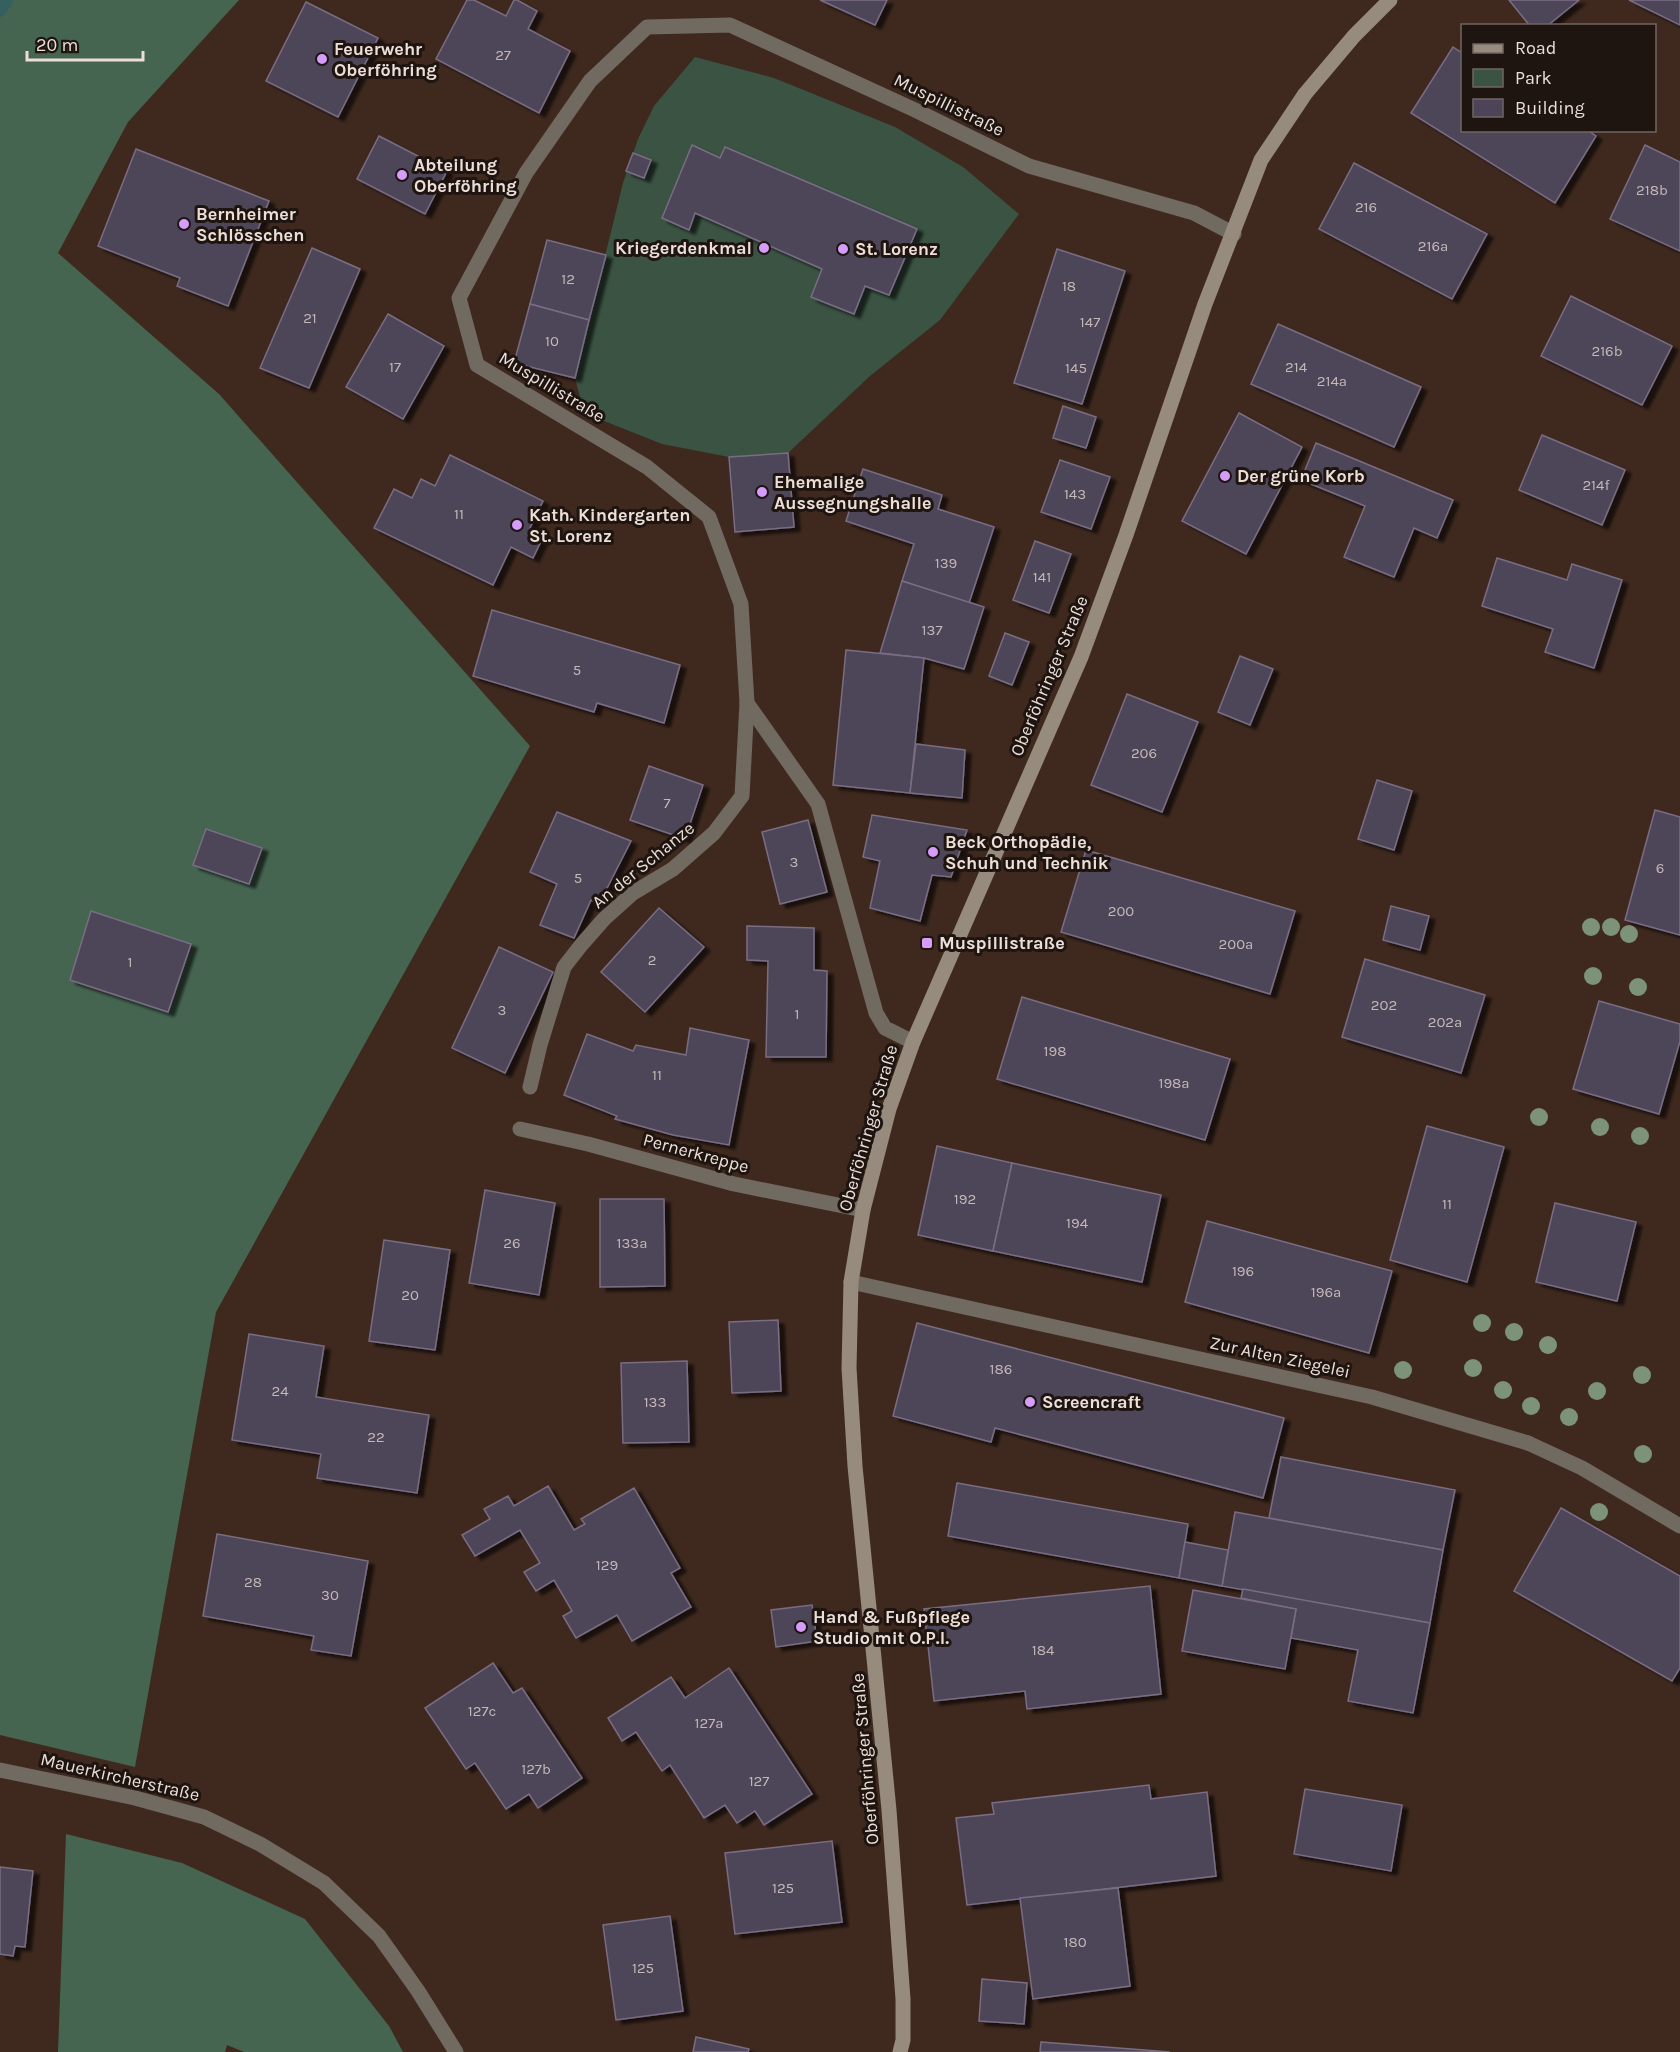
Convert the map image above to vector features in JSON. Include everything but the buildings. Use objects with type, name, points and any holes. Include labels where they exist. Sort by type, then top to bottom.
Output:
[{"type":"main road","name":"Oberföhringer Straße","points":[[900,2052],[903,2040],[903,1999],[889,1810],[855,1466],[849,1368],[851,1282],[863,1210],[889,1109],[912,1042],[1082,657],[1205,304],[1261,160],[1305,94],[1354,36],[1390,0]]},
{"type":"street","name":"Muspillistraße","points":[[747,703],[741,604],[709,517],[647,467],[477,365],[459,298],[526,173],[590,81],[647,27],[730,25],[915,110],[1029,166],[1194,213],[1234,234]]},
{"type":"street","points":[[747,703],[818,804],[876,1013],[885,1028],[912,1042]]},
{"type":"street","name":"An der Schanze","points":[[530,1087],[540,1045],[564,967],[604,919],[633,893],[673,869],[714,833],[742,796],[747,703]]},
{"type":"street","name":"Pernerkreppe","points":[[520,1129],[588,1144],[734,1184],[863,1210]]},
{"type":"street","name":"Zur Alten Ziegelei","points":[[851,1282],[1372,1397],[1528,1443],[1582,1468],[1680,1526]]},
{"type":"street","name":"Mauerkircherstraße","points":[[0,1770],[135,1798],[204,1817],[260,1844],[324,1883],[379,1936],[418,1991],[456,2052]]},
{"type":"green space","points":[[0,0],[239,0],[128,122],[58,253],[219,394],[530,746],[216,1312],[135,1767],[0,1735]]},
{"type":"green space","points":[[695,57],[774,78],[895,127],[963,167],[1019,214],[940,320],[870,376],[788,453],[729,457],[662,444],[584,413],[575,378],[623,183],[638,139],[654,106]]},
{"type":"green space","points":[[66,1834],[182,1863],[305,1919],[389,2026],[403,2052],[244,2052],[227,2045],[225,2052],[58,2052]]},
{"type":"waterway","points":[[0,11],[7,0]]},
{"type":"place","name":"Feuerwehr Oberföhring","points":[[322,59]]},
{"type":"place","name":"Abteilung Oberföhring","points":[[402,175]]},
{"type":"place","name":"Bernheimer Schlösschen","points":[[184,224]]},
{"type":"place","name":"Kriegerdenkmal","points":[[764,248]]},
{"type":"place","name":"St. Lorenz","points":[[843,249]]},
{"type":"place","name":"Der grüne Korb","points":[[1225,476]]},
{"type":"place","name":"Ehemalige Aussegnungshalle","points":[[762,492]]},
{"type":"place","name":"Kath. Kindergarten St. Lorenz","points":[[517,525]]},
{"type":"place","name":"Beck Orthopädie, Schuh und Technik","points":[[933,852]]},
{"type":"place","name":"Muspillistraße","points":[[927,943]]},
{"type":"place","name":"Screencraft","points":[[1030,1402]]},
{"type":"place","name":"Hand & Fußpflege Studio mit O.P.I.","points":[[801,1627]]}]
